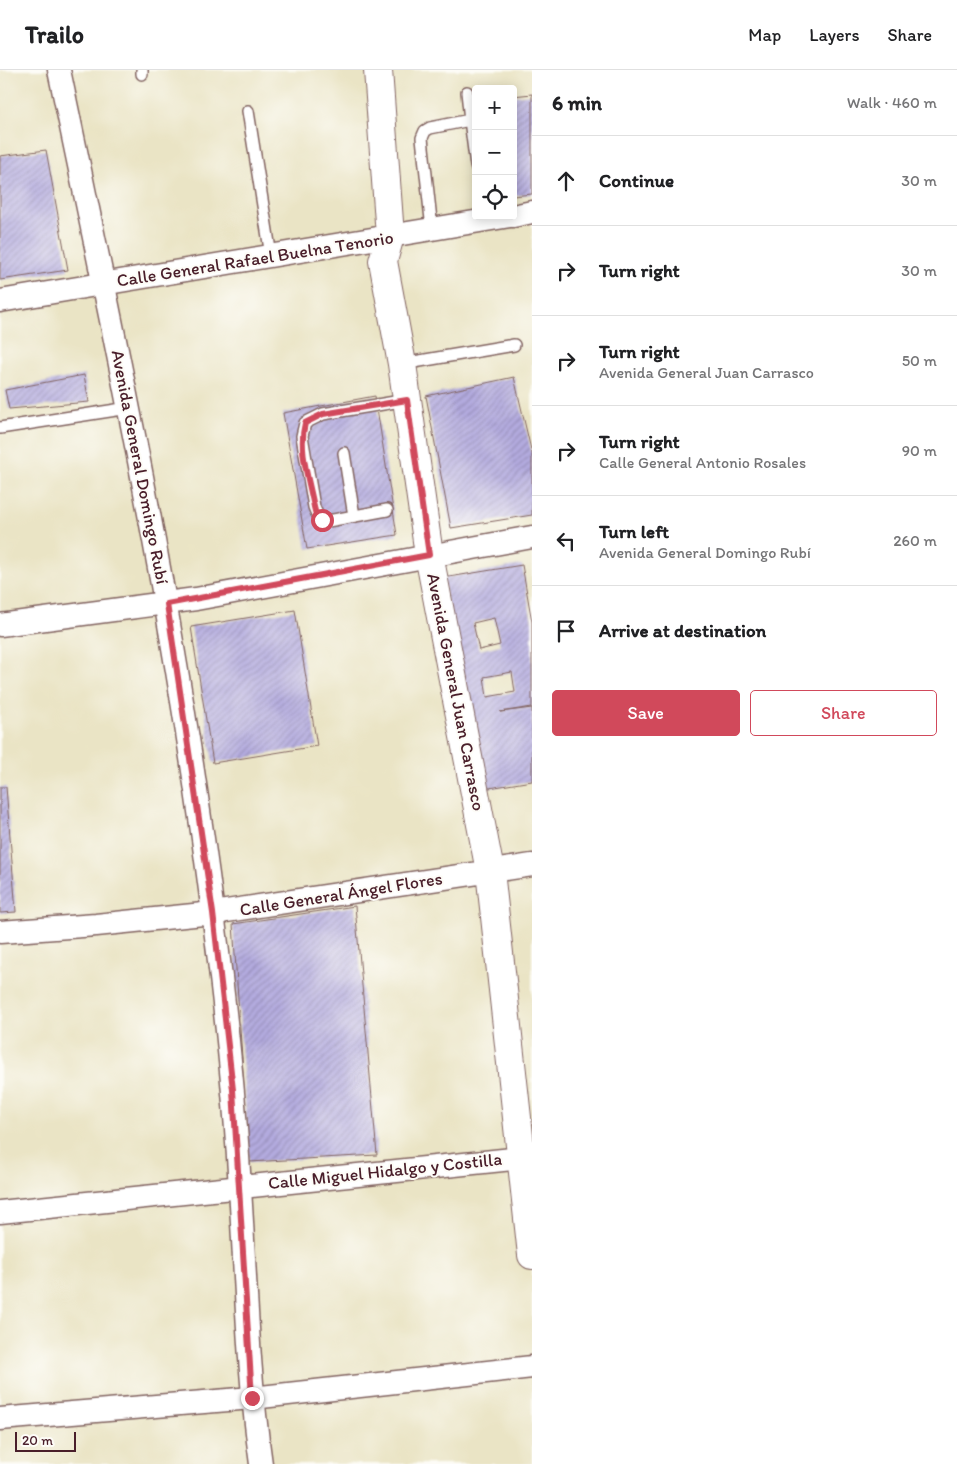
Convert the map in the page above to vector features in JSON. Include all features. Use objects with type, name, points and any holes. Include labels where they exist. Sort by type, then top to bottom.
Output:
[{"type":"street","name":"Avenida General Domingo Rubí","points":[[59,70],[104,284],[167,604],[213,913],[233,1090],[252,1398],[261,1464]]},
{"type":"street","name":"Avenida General Juan Carrasco","points":[[378,70],[390,236],[383,261],[402,364],[429,555],[490,871],[528,1158],[532,1255]]},
{"type":"street","name":"Calle General Rafael Buelna Tenorio","points":[[517,215],[532,212]]},
{"type":"street","name":"Calle General Rafael Buelna Tenorio","points":[[0,300],[478,220]]},
{"type":"street","points":[[0,625],[167,604],[532,537]]},
{"type":"street","name":"Calle General Ángel Flores","points":[[0,932],[96,926],[213,913],[532,866]]},
{"type":"street","name":"Calle Miguel Hidalgo y Costilla","points":[[0,1212],[528,1158]]},
{"type":"street","points":[[0,1419],[252,1398],[532,1367]]},
{"type":"lane","points":[[467,92],[472,135]]},
{"type":"lane","points":[[248,111],[271,256]]},
{"type":"lane","points":[[432,229],[422,138],[430,128],[470,120]]},
{"type":"lane","points":[[402,364],[514,345]]},
{"type":"lane","points":[[387,510],[328,521],[322,520],[316,515],[302,436],[305,423],[323,414],[407,400]]},
{"type":"lane","points":[[0,428],[129,408]]},
{"type":"lane","points":[[344,453],[354,516]]},
{"type":"building","points":[[532,94],[532,194],[517,196],[517,130],[517,96]]},
{"type":"building","points":[[46,150],[68,270],[0,280],[0,156]]},
{"type":"building","points":[[84,375],[89,402],[9,409],[5,390]]},
{"type":"building","points":[[514,377],[532,454],[532,515],[451,528],[426,396]]},
{"type":"building","points":[[375,396],[397,535],[307,549],[283,413]]},
{"type":"building","points":[[522,565],[532,622],[532,707],[500,712],[532,708],[532,781],[477,790],[443,578]],"holes":[[[494,618],[500,645],[479,650],[473,623]],[[512,672],[515,692],[487,697],[484,677]]]},
{"type":"building","points":[[295,610],[317,746],[213,763],[191,627]]},
{"type":"building","points":[[0,787],[6,787],[16,912],[0,913]]},
{"type":"building","points":[[355,906],[377,1155],[249,1162],[233,924]]},
{"type":"route","points":[[252,1398],[233,1090],[213,913],[167,604],[429,555],[407,400],[323,414],[305,423],[302,436],[303,449],[316,515],[322,520]]}]
